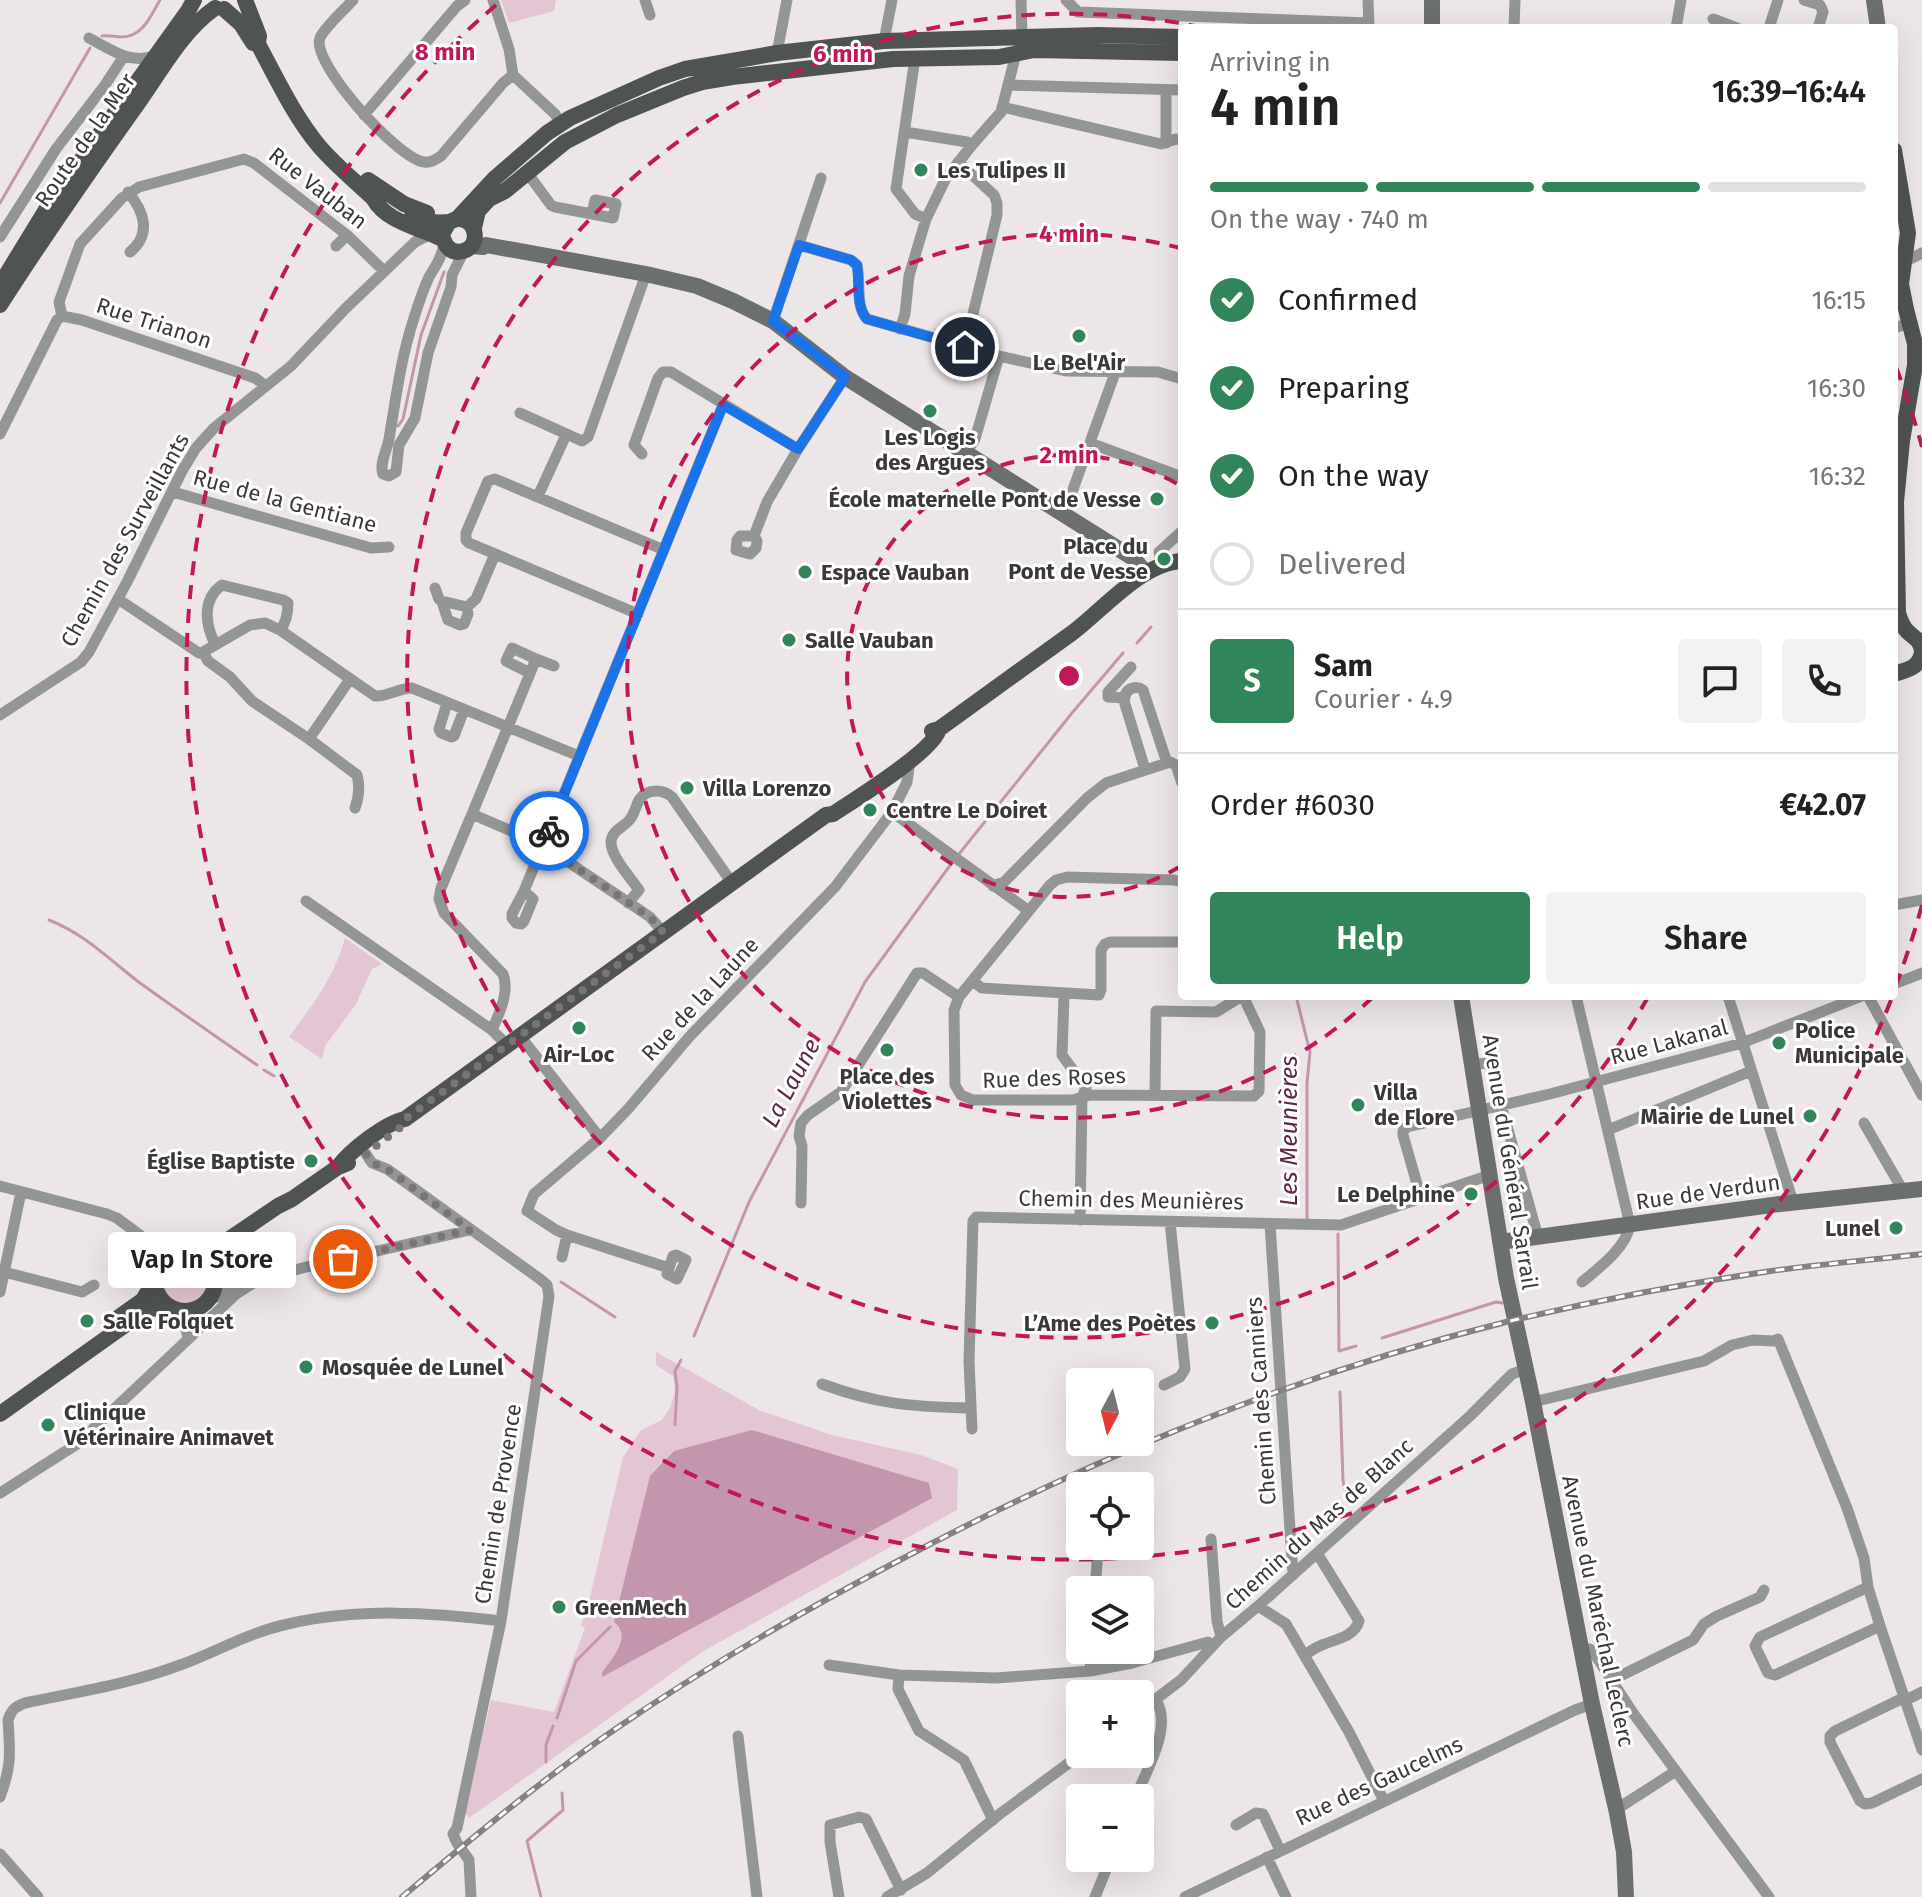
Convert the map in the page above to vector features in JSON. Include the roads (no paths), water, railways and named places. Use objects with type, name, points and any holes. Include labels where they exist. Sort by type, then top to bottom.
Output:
[{"type":"main road","name":"Route de la Mer","points":[[0,285],[49,205],[194,0]]},
{"type":"main road","name":"Route de la Mer","points":[[0,305],[53,224],[199,20],[214,6],[235,5],[243,0]]},
{"type":"main road","points":[[243,0],[259,36],[258,44],[306,128],[377,204],[413,234],[439,239],[453,251],[474,241],[646,274],[719,294],[773,321],[845,377],[1133,558],[1148,577]]},
{"type":"main road","points":[[1432,0],[1432,24]]},
{"type":"main road","points":[[1874,0],[1877,24]]},
{"type":"main road","points":[[214,6],[241,24],[253,43],[258,44]]},
{"type":"main road","points":[[439,239],[443,230],[472,204],[473,199],[561,124],[600,103],[685,69],[777,53],[884,41],[1178,37]]},
{"type":"main road","points":[[474,241],[478,211],[482,206],[528,174],[565,142],[617,115],[692,85],[744,75],[893,59],[999,57],[1016,54],[1030,41],[1178,53]]},
{"type":"main road","points":[[1898,167],[1914,235],[1899,261],[1902,326],[1915,344],[1915,365],[1898,476]]},
{"type":"main road","points":[[345,171],[364,177],[404,204],[426,213],[448,212],[467,199],[473,199]]},
{"type":"main road","points":[[373,198],[412,218],[427,222],[467,221],[474,241]]},
{"type":"main road","points":[[197,1254],[216,1248],[338,1167],[366,1154],[401,1127],[405,1119],[826,815],[826,811],[924,750],[938,735],[939,729],[1093,617],[1105,614],[1162,565],[1178,562]]},
{"type":"main road","points":[[1148,577],[1178,571]]},
{"type":"main road","points":[[1898,613],[1912,655]]},
{"type":"main road","name":"Avenue du Général Sarrail","points":[[1462,1000],[1518,1335]]},
{"type":"main road","points":[[338,1167],[348,1154],[397,1120],[405,1119]]},
{"type":"main road","name":"Rue de Verdun","points":[[1500,1242],[1793,1202],[1922,1189]]},
{"type":"main road","points":[[0,1414],[150,1309],[194,1310],[203,1306],[209,1299],[217,1263],[222,1256],[292,1199]]},
{"type":"main road","points":[[0,1406],[143,1300],[169,1256],[187,1251],[197,1254],[207,1261],[214,1276]]},
{"type":"main road","points":[[156,1276],[156,1292],[161,1301],[172,1309]]},
{"type":"main road","name":"Avenue du Maréchal Leclerc","points":[[1518,1335],[1624,1852],[1626,1897]]},
{"type":"street","points":[[353,0],[322,35],[319,43],[335,77],[364,115],[387,139],[423,163],[433,162],[441,156],[513,75]]},
{"type":"street","points":[[364,115],[465,0]]},
{"type":"street","points":[[493,0],[509,49],[513,75],[555,114],[561,124]]},
{"type":"street","points":[[645,0],[650,15]]},
{"type":"street","points":[[777,53],[787,0]]},
{"type":"street","points":[[884,41],[892,0]]},
{"type":"street","points":[[1021,0],[1030,41]]},
{"type":"street","points":[[1066,0],[1078,12],[1350,24]]},
{"type":"street","points":[[1368,0],[1369,24]]},
{"type":"street","points":[[1514,24],[1515,0]]},
{"type":"street","points":[[1677,24],[1681,0]]},
{"type":"street","points":[[1770,24],[1778,0]]},
{"type":"street","points":[[1804,0],[1820,5],[1823,12],[1819,24]]},
{"type":"street","points":[[1713,19],[1726,24]]},
{"type":"street","points":[[89,38],[129,58]]},
{"type":"street","points":[[900,329],[905,314],[909,276],[926,219],[946,178],[998,116],[1016,54]]},
{"type":"street","name":"Route de la Mer","points":[[129,58],[147,59],[157,55]]},
{"type":"street","name":"Route de la Mer","points":[[129,58],[135,66],[135,86]]},
{"type":"street","name":"Route de la Mer","points":[[0,237],[56,149],[129,58]]},
{"type":"street","points":[[915,58],[896,189],[915,214],[926,219]]},
{"type":"street","points":[[1008,85],[1178,90]]},
{"type":"street","points":[[1166,90],[1166,143]]},
{"type":"street","points":[[1002,107],[1161,144],[1178,139]]},
{"type":"street","points":[[905,132],[972,145]]},
{"type":"street","name":"Rue Vauban","points":[[128,192],[247,160],[347,235],[384,271]]},
{"type":"street","points":[[958,162],[994,195],[997,203],[997,215],[965,347]]},
{"type":"street","points":[[528,174],[551,205],[592,214]]},
{"type":"street","points":[[773,321],[821,178]]},
{"type":"street","points":[[62,316],[59,302],[80,244],[128,192],[142,211],[145,226],[138,246],[130,252]]},
{"type":"street","name":"Chemin des Surveillants","points":[[0,715],[81,662],[118,599],[196,448],[214,428],[291,366],[384,271],[413,234]]},
{"type":"street","points":[[336,246],[347,235]]},
{"type":"street","points":[[439,239],[442,254],[430,275],[405,352],[389,442],[381,467],[383,474],[389,476],[396,472],[399,445],[415,418],[431,342],[451,287],[452,275],[474,241]]},
{"type":"street","points":[[799,245],[851,260],[857,265],[860,308],[867,319],[999,356],[1066,371],[1158,372],[1178,378]]},
{"type":"street","points":[[1899,261],[1922,253]]},
{"type":"street","points":[[520,413],[582,441],[588,437],[646,274]]},
{"type":"street","name":"Rue Trianon","points":[[0,434],[57,320],[62,316],[255,378],[266,386]]},
{"type":"street","points":[[966,453],[975,439],[999,356]]},
{"type":"street","points":[[642,454],[634,445],[658,378],[663,372],[671,372],[798,449]]},
{"type":"street","points":[[1062,514],[1115,373]]},
{"type":"street","points":[[754,536],[767,502],[845,377]]},
{"type":"street","points":[[524,891],[723,405]]},
{"type":"street","points":[[538,496],[566,435]]},
{"type":"street","points":[[1090,443],[1178,476]]},
{"type":"street","points":[[638,614],[469,543],[466,536],[488,481],[495,479],[664,550]]},
{"type":"street","name":"Rue de la Gentiane","points":[[173,492],[371,548],[389,547]]},
{"type":"street","points":[[1162,565],[1159,552],[1178,535]]},
{"type":"street","points":[[467,607],[476,599],[495,554]]},
{"type":"street","points":[[215,644],[206,608],[217,587],[222,585],[288,603],[284,625],[280,630]]},
{"type":"street","points":[[435,588],[444,603],[467,607]]},
{"type":"street","points":[[118,599],[195,651],[203,652],[250,625],[265,623],[280,630],[375,696],[383,697],[412,688],[579,756]]},
{"type":"street","points":[[444,603],[446,617],[460,625],[466,621],[467,607]]},
{"type":"street","points":[[530,673],[506,661],[512,648],[554,666]]},
{"type":"street","points":[[203,652],[208,661],[230,677],[252,701],[357,775],[358,800],[355,808]]},
{"type":"street","points":[[494,1025],[506,989],[503,974],[444,913],[439,899],[536,659]]},
{"type":"street","points":[[1124,698],[1108,697],[1108,692],[1131,667]]},
{"type":"street","points":[[309,739],[350,679]]},
{"type":"street","points":[[1145,769],[1124,698],[1128,689],[1143,690],[1167,763]]},
{"type":"street","points":[[447,703],[439,729],[441,733],[454,736],[464,710]]},
{"type":"street","name":"Rue de la Laune","points":[[567,1235],[527,1211],[534,1194],[600,1138],[690,1036],[835,887],[892,812],[907,782],[909,768],[904,760]]},
{"type":"street","points":[[1000,886],[1106,783],[1170,762],[1176,765],[1178,771]]},
{"type":"street","points":[[628,903],[639,890],[613,853],[612,837],[629,821],[643,796],[651,792],[662,791],[672,797],[732,883]]},
{"type":"street","points":[[892,812],[1000,886],[1029,911]]},
{"type":"street","points":[[472,814],[543,845],[650,917],[663,932]]},
{"type":"street","points":[[801,1203],[801,1123],[841,1092],[917,973],[923,973],[959,997],[1056,880],[1067,877],[1178,881]]},
{"type":"street","points":[[1898,904],[1922,900]]},
{"type":"street","points":[[306,901],[513,1040],[600,1138]]},
{"type":"street","points":[[972,981],[982,988],[1099,995],[1101,950],[1105,944],[1178,942]]},
{"type":"street","points":[[1898,982],[1922,973]]},
{"type":"street","points":[[1064,995],[1062,1055],[1086,1088],[1082,1097],[1080,1220]]},
{"type":"street","name":"Rue des Roses","points":[[959,997],[954,1010],[955,1085],[961,1095],[973,1100],[1073,1100],[1090,1095],[1257,1095],[1260,1032],[1245,1000]]},
{"type":"street","points":[[1155,1095],[1156,1011],[1216,1012],[1236,1000]]},
{"type":"street","points":[[1577,1000],[1630,1225],[1620,1246],[1582,1282]]},
{"type":"street","points":[[1729,1000],[1793,1202]]},
{"type":"street","name":"Rue Lakanal","points":[[1421,1198],[1403,1131],[1407,1127],[1596,1083],[1742,1043],[1855,1000]]},
{"type":"street","points":[[1868,1000],[1916,1072],[1922,1095]]},
{"type":"street","points":[[1473,1065],[1490,1065],[1538,1237]]},
{"type":"street","points":[[1608,1130],[1751,1071]]},
{"type":"street","points":[[1864,1123],[1902,1189]]},
{"type":"street","name":"Chemin de Provence","points":[[366,1154],[372,1163],[387,1169],[540,1279],[547,1285],[549,1296],[501,1621],[457,1828],[453,1834],[469,1860],[471,1897]]},
{"type":"street","name":"Chemin des Meunières","points":[[972,1429],[969,1361],[973,1221],[976,1217],[1341,1225],[1490,1175]]},
{"type":"street","points":[[0,1186],[107,1214],[145,1239],[177,1252]]},
{"type":"street","points":[[0,1292],[21,1192]]},
{"type":"street","points":[[1164,1385],[1180,1377],[1185,1369],[1170,1222]]},
{"type":"street","name":"Chemin des Canniers","points":[[1270,1224],[1293,1575]]},
{"type":"street","points":[[209,1299],[232,1293],[258,1280],[306,1267],[470,1230]]},
{"type":"street","points":[[562,1257],[567,1235],[669,1268]]},
{"type":"street","points":[[145,1239],[152,1252],[156,1276]]},
{"type":"street","points":[[4,1272],[82,1292],[94,1285]]},
{"type":"street","points":[[214,1276],[232,1293]]},
{"type":"street","points":[[0,1493],[77,1444],[232,1293]]},
{"type":"street","points":[[172,1309],[187,1334]]},
{"type":"street","points":[[187,1334],[194,1310]]},
{"type":"street","points":[[1533,1402],[1704,1361],[1732,1345],[1778,1339],[1847,1508],[1864,1558],[1868,1587],[1880,1626],[1922,1750]]},
{"type":"street","name":"Chemin du Mas de Blanc","points":[[1156,1700],[1181,1680],[1216,1641],[1470,1416],[1512,1374],[1526,1369]]},
{"type":"street","points":[[822,1384],[875,1401],[930,1408],[970,1408]]},
{"type":"street","points":[[829,1665],[899,1675],[980,1679],[1090,1671],[1216,1641],[1211,1539]]},
{"type":"street","points":[[1304,1655],[1322,1645],[1336,1642],[1356,1629],[1359,1621],[1317,1553]]},
{"type":"street","points":[[1868,1587],[1760,1637],[1755,1646],[1768,1673],[1775,1675],[1880,1626]]},
{"type":"street","points":[[1612,1680],[1693,1640],[1704,1624],[1760,1597],[1764,1590]]},
{"type":"street","points":[[1258,1606],[1286,1624],[1349,1732],[1384,1801]]},
{"type":"street","points":[[0,1797],[10,1760],[8,1720],[16,1707],[25,1703],[132,1680],[181,1665],[262,1631],[316,1618],[390,1613],[501,1621]]},
{"type":"street","points":[[1582,1650],[1590,1649],[1594,1653],[1633,1713],[1769,1897]]},
{"type":"street","points":[[1090,1664],[1090,1671]]},
{"type":"street","points":[[899,1675],[898,1689],[919,1731],[964,1760],[993,1820]]},
{"type":"street","points":[[1922,1692],[1830,1736],[1830,1742],[1860,1801],[1865,1804],[1922,1779]]},
{"type":"street","points":[[1141,1784],[1161,1730],[1156,1700]]},
{"type":"street","name":"Rue des Gaucelms","points":[[1185,1897],[1203,1893],[1280,1850],[1592,1704]]},
{"type":"street","points":[[738,1736],[757,1897]]},
{"type":"street","points":[[887,1897],[927,1873],[1066,1765]]},
{"type":"street","points":[[1615,1808],[1676,1771]]},
{"type":"street","points":[[1236,1825],[1256,1813],[1263,1814],[1280,1850]]},
{"type":"street","points":[[839,1897],[828,1820],[866,1819],[901,1890]]},
{"type":"street","points":[[0,1854],[38,1897]]},
{"type":"street","points":[[1267,1857],[1286,1897]]},
{"type":"street","points":[[1105,1872],[1096,1895],[1109,1897]]},
{"type":"waterway","points":[[102,36],[122,37],[136,33],[146,24],[160,0]]},
{"type":"waterway","points":[[0,203],[90,48]]},
{"type":"waterway","points":[[398,426],[403,419],[421,335],[444,272]]},
{"type":"waterway","name":"La Laune","points":[[1137,643],[1151,627]]},
{"type":"waterway","name":"La Laune","points":[[959,854],[1123,653]]},
{"type":"waterway","name":"La Laune","points":[[694,1336],[749,1202],[865,982],[951,864]]},
{"type":"waterway","points":[[49,920],[86,940],[140,983],[257,1065]]},
{"type":"waterway","name":"Les Meunières","points":[[1297,1000],[1310,1052],[1307,1083],[1307,1220]]},
{"type":"waterway","points":[[264,1070],[274,1076]]},
{"type":"waterway","name":"Les Meunières","points":[[1338,1234],[1339,1351],[1356,1346]]},
{"type":"waterway","points":[[561,1282],[615,1317]]},
{"type":"waterway","points":[[1382,1338],[1496,1302],[1502,1303]]},
{"type":"waterway","name":"La Laune","points":[[675,1425],[675,1371],[681,1360]]},
{"type":"waterway","name":"Les Meunières","points":[[1340,1392],[1343,1481],[1354,1503]]},
{"type":"waterway","name":"La Laune","points":[[557,1718],[576,1661],[610,1627]]},
{"type":"waterway","name":"La Laune","points":[[546,1762],[546,1745],[553,1726]]},
{"type":"waterway","name":"La Laune","points":[[541,1897],[527,1841],[563,1810],[562,1793]]},
{"type":"railway","points":[[402,1897],[559,1769],[717,1663],[788,1621],[969,1524],[1118,1455],[1194,1423],[1348,1367],[1506,1322],[1704,1282],[1922,1254]]},
{"type":"place","name":"Les Tulipes II","points":[[921,170]]},
{"type":"place","name":"Le Bel'Air","points":[[1079,336]]},
{"type":"place","name":"Les Logis des Argues","points":[[930,411]]},
{"type":"place","name":"École maternelle Pont de Vesse","points":[[1157,499]]},
{"type":"place","name":"Place du Pont de Vesse","points":[[1164,559]]},
{"type":"place","name":"Espace Vauban","points":[[805,572]]},
{"type":"place","name":"Salle Vauban","points":[[789,640]]},
{"type":"place","name":"Villa Lorenzo","points":[[687,788]]},
{"type":"place","name":"Centre Le Doiret","points":[[870,810]]},
{"type":"place","name":"Air-Loc","points":[[579,1028]]},
{"type":"place","name":"Police Municipale","points":[[1779,1043]]},
{"type":"place","name":"Place des Violettes","points":[[887,1050]]},
{"type":"place","name":"Villa de Flore","points":[[1358,1105]]},
{"type":"place","name":"Mairie de Lunel","points":[[1810,1116]]},
{"type":"place","name":"Église Baptiste","points":[[311,1161]]},
{"type":"place","name":"Le Delphine","points":[[1471,1194]]},
{"type":"place","name":"Lunel","points":[[1896,1228]]},
{"type":"place","name":"Vap In Store","points":[[343,1259]]},
{"type":"place","name":"Salle Folquet","points":[[87,1321]]},
{"type":"place","name":"L’Ame des Poètes","points":[[1212,1323]]},
{"type":"place","name":"Mosquée de Lunel","points":[[306,1367]]},
{"type":"place","name":"Clinique Vétérinaire Animavet","points":[[48,1425]]},
{"type":"place","name":"GreenMech","points":[[559,1607]]}]
